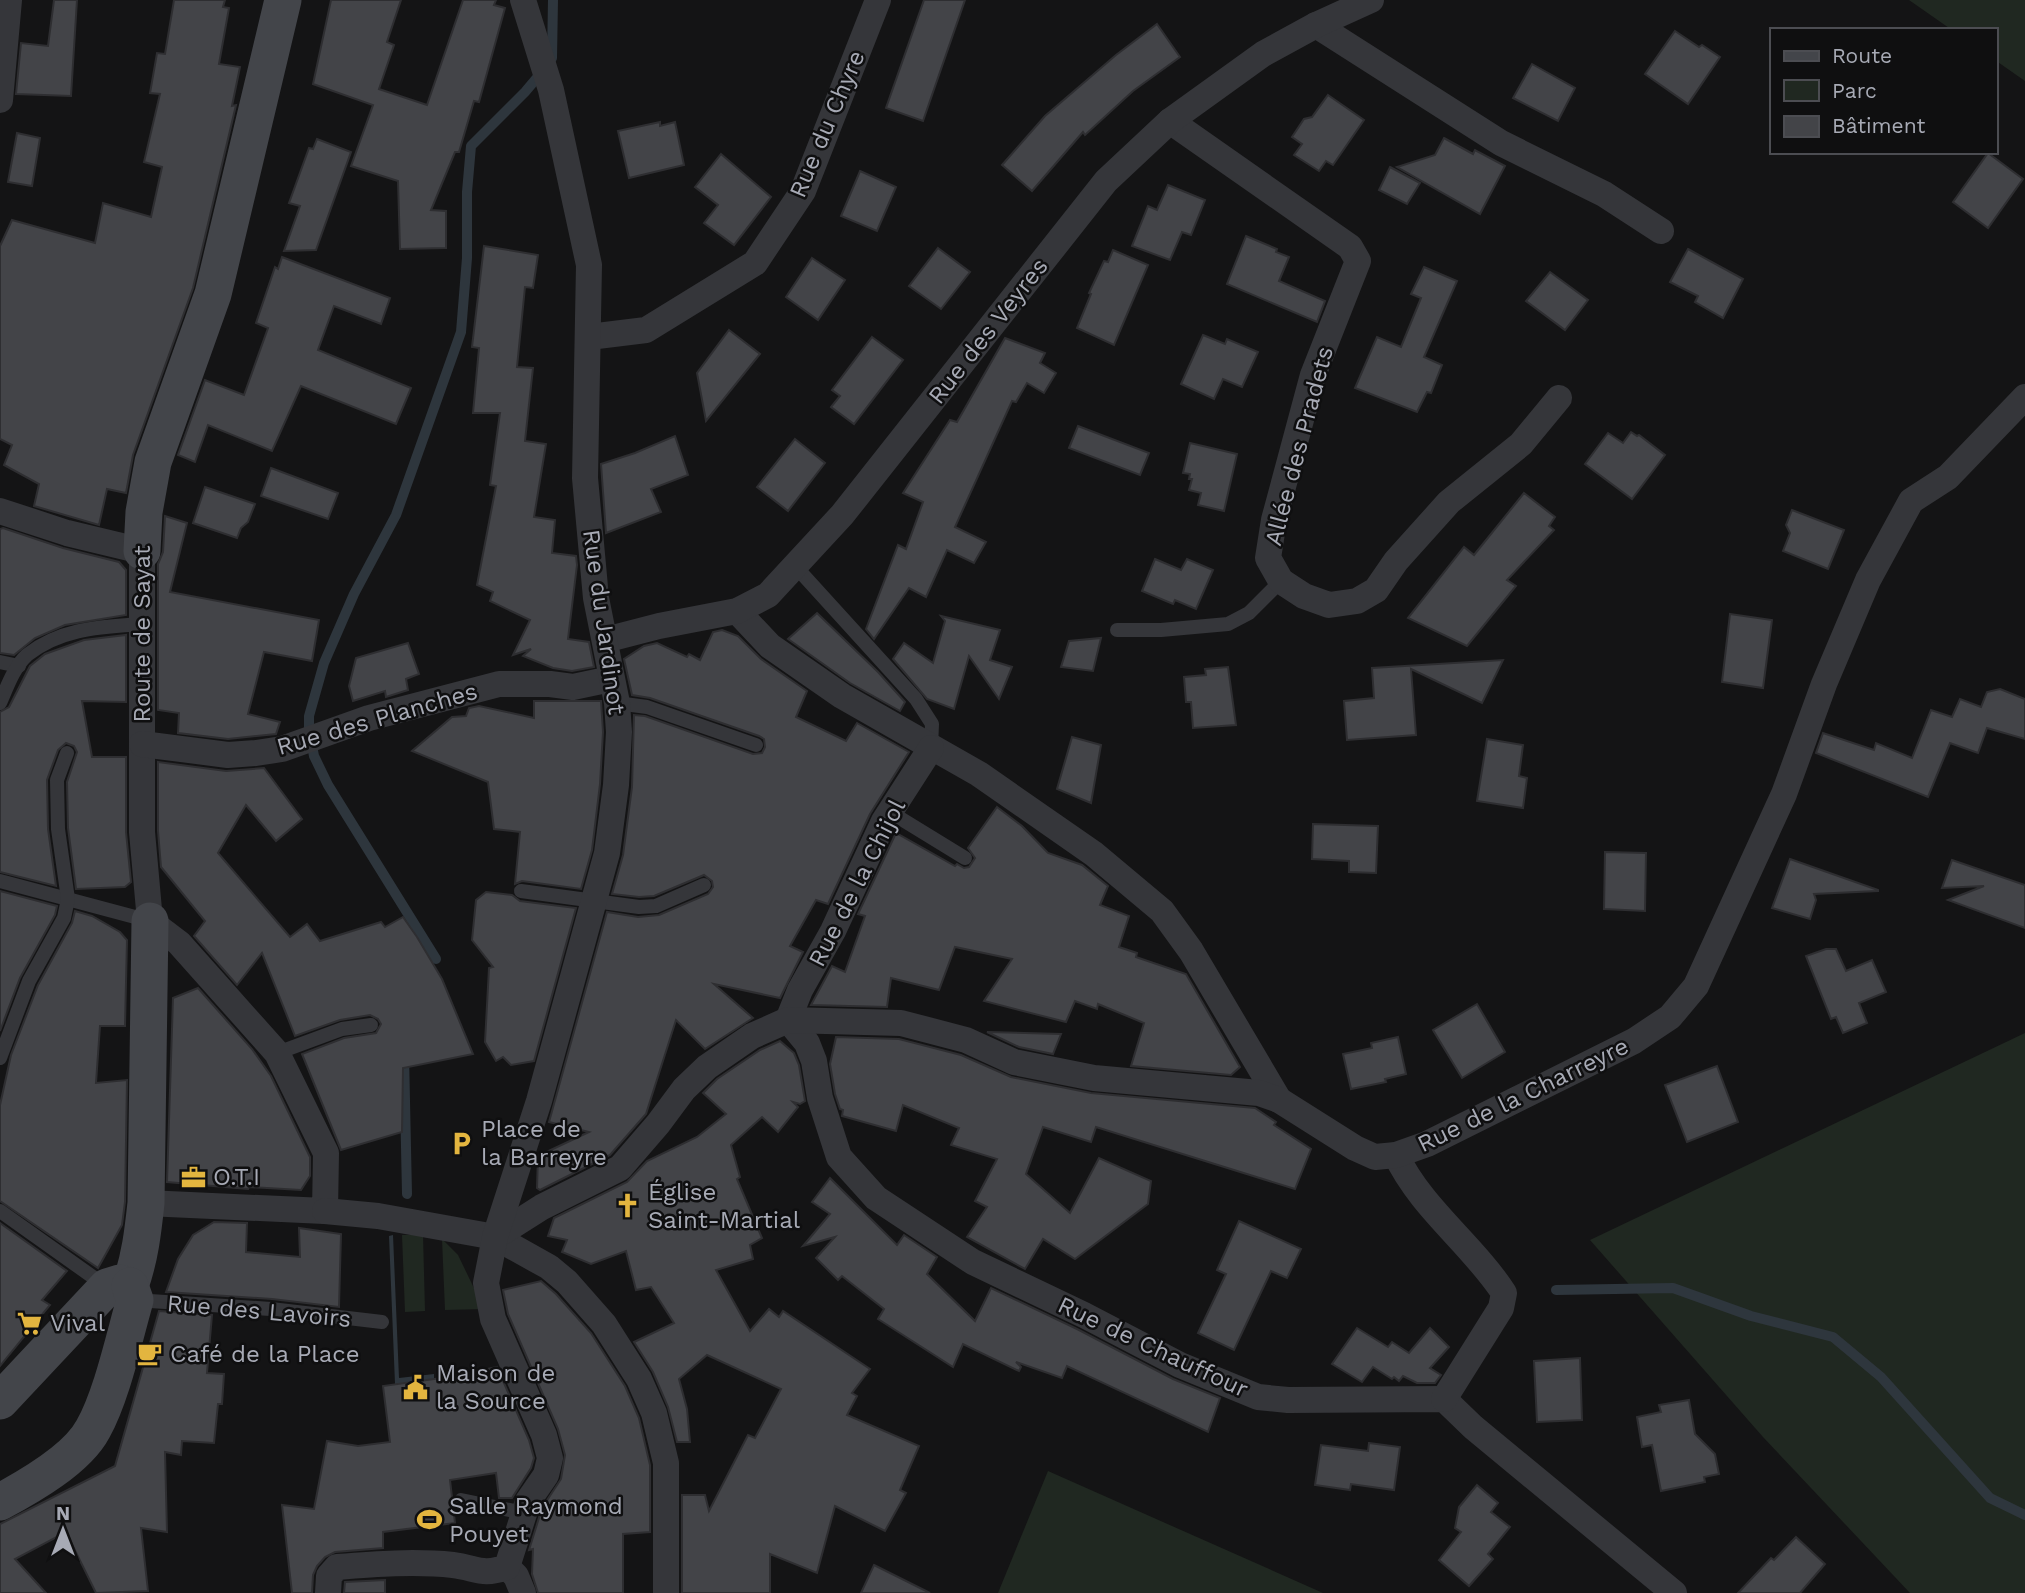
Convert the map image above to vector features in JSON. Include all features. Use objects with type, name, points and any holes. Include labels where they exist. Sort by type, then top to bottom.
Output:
[{"type":"street","points":[[0,100],[9,0]]},
{"type":"street","name":"Route de Sayat","points":[[0,1502],[39,1479],[76,1450],[93,1431],[103,1406],[124,1291],[137,1267],[146,1203],[150,921],[142,832],[144,512],[153,462],[213,294],[283,0]]},
{"type":"street","name":"Rue du Jardinot","points":[[507,1567],[528,1502],[546,1475],[550,1458],[544,1435],[493,1319],[486,1283],[495,1237],[540,1101],[607,853],[616,785],[619,732],[596,598],[584,478],[589,265],[551,90],[523,0]]},
{"type":"street","name":"Rue du Chyre","points":[[589,337],[646,330],[755,263],[803,191],[878,0]]},
{"type":"street","name":"Rue des Veyres","points":[[605,640],[737,611],[768,595],[842,515],[1106,181],[1170,121],[1264,54],[1316,25],[1371,0]]},
{"type":"street","points":[[1316,25],[1501,143],[1604,194],[1661,231]]},
{"type":"street","name":"Allée des Pradets","points":[[1170,121],[1350,247],[1358,261],[1313,375],[1273,520],[1268,558],[1282,581],[1304,596],[1329,605],[1357,601],[1376,590],[1396,561],[1449,502],[1521,444],[1559,398]]},
{"type":"street","name":"Rue de la Charreyre","points":[[495,1237],[542,1207],[620,1168],[684,1089],[706,1067],[752,1036],[788,1020],[901,1023],[966,1040],[1014,1062],[1081,1076],[1259,1093],[1279,1100],[1355,1148],[1375,1157],[1395,1155],[1427,1144],[1634,1041],[1670,1017],[1696,986],[1784,794],[1824,684],[1868,580],[1911,501],[1948,477],[2025,397]]},
{"type":"street","points":[[0,511],[67,533],[142,551]]},
{"type":"street","points":[[737,611],[770,646],[842,696],[979,774],[1094,854],[1162,911],[1191,951],[1279,1100]]},
{"type":"street","name":"Rue des Planches","points":[[142,744],[228,755],[302,743],[369,718],[499,684],[550,684],[614,691]]},
{"type":"street","name":"Rue de la Chijol","points":[[788,1020],[800,990],[833,931],[890,813],[931,748]]},
{"type":"street","points":[[150,921],[179,943],[277,1053],[326,1153],[325,1211]]},
{"type":"street","name":"Rue de Chauffour","points":[[788,1020],[807,1043],[814,1061],[820,1098],[839,1157],[876,1198],[973,1262],[1180,1365],[1258,1397],[1288,1400],[1444,1399]]},
{"type":"street","points":[[1395,1155],[1407,1178],[1492,1274],[1504,1293],[1501,1308],[1444,1399],[1473,1427],[1674,1593]]},
{"type":"street","points":[[146,1203],[378,1216],[495,1237],[549,1267],[604,1324],[639,1379],[654,1413],[666,1463],[666,1593]]},
{"type":"street","points":[[0,1401],[124,1291]]},
{"type":"street","points":[[328,1593],[329,1576],[337,1567],[374,1564],[454,1565],[489,1573],[507,1567],[516,1576],[523,1593]]},
{"type":"lane","points":[[796,567],[916,699],[932,724],[931,748]]},
{"type":"lane","points":[[1117,630],[1161,630],[1228,624],[1249,613],[1282,581]]},
{"type":"lane","points":[[0,702],[13,674],[26,656],[48,643],[85,628],[142,624]]},
{"type":"lane","points":[[0,662],[19,666]]},
{"type":"lane","points":[[614,691],[647,707],[756,745]]},
{"type":"lane","points":[[0,1058],[29,981],[64,918],[68,899],[58,830],[57,780],[67,753]]},
{"type":"lane","points":[[890,813],[965,858]]},
{"type":"lane","points":[[0,881],[150,921]]},
{"type":"lane","points":[[521,891],[639,907],[656,906],[704,885]]},
{"type":"lane","points":[[277,1053],[342,1029],[370,1025]]},
{"type":"lane","points":[[0,1211],[124,1291]]},
{"type":"lane","name":"Rue des Lavoirs","points":[[124,1291],[382,1322]]},
{"type":"lane","points":[[461,1500],[524,1513]]},
{"type":"green space","points":[[1909,0],[2025,0],[2025,81],[1997,61],[1997,28],[1949,28]]},
{"type":"green space","points":[[2025,1033],[2025,1593],[1910,1593],[1763,1437],[1590,1240]]},
{"type":"green space","points":[[402,1235],[423,1235],[425,1311],[405,1312]]},
{"type":"green space","points":[[442,1239],[458,1255],[484,1309],[445,1310]]},
{"type":"green space","points":[[1048,1471],[1323,1593],[998,1593]]},
{"type":"shaded area","points":[[393,1235],[399,1378],[434,1374],[434,1379],[395,1384],[389,1236]]},
{"type":"building","points":[[54,0],[77,0],[71,96],[16,94],[21,43],[48,46]]},
{"type":"building","points":[[174,0],[225,0],[223,7],[229,8],[219,64],[240,67],[232,106],[236,105],[193,288],[133,455],[126,493],[107,489],[99,525],[34,506],[39,484],[4,465],[12,445],[0,439],[0,246],[12,220],[95,243],[103,203],[151,217],[162,167],[144,162],[160,94],[150,93],[157,53],[165,54]]},
{"type":"building","points":[[331,0],[401,0],[387,42],[394,45],[379,89],[427,105],[463,0],[496,0],[494,5],[505,8],[479,102],[474,101],[459,152],[455,152],[431,210],[446,211],[446,248],[400,249],[398,181],[351,166],[373,105],[313,84]]},
{"type":"building","points":[[924,0],[965,0],[923,121],[886,108]]},
{"type":"building","points":[[1157,24],[1180,57],[1133,91],[1085,135],[1083,132],[1032,191],[1002,165],[1045,116]]},
{"type":"building","points":[[1675,31],[1720,57],[1688,104],[1645,74]]},
{"type":"building","points":[[1532,64],[1575,88],[1558,121],[1513,98]]},
{"type":"building","points":[[1328,95],[1364,120],[1333,165],[1326,161],[1319,171],[1294,155],[1302,144],[1292,137],[1304,119],[1312,117]]},
{"type":"building","points":[[660,122],[660,126],[675,122],[684,165],[629,178],[618,131]]},
{"type":"building","points":[[17,133],[40,138],[32,186],[8,182]]},
{"type":"building","points":[[1444,138],[1473,154],[1475,150],[1505,166],[1480,214],[1397,167],[1435,155]]},
{"type":"building","points":[[317,139],[351,152],[316,250],[284,251],[300,206],[289,203],[309,148],[313,149]]},
{"type":"building","points":[[721,154],[771,197],[734,245],[704,223],[718,205],[695,187]]},
{"type":"building","points":[[1987,154],[2023,179],[1988,228],[1953,202]]},
{"type":"building","points":[[1390,167],[1420,183],[1407,204],[1379,190]]},
{"type":"building","points":[[860,171],[896,187],[877,231],[841,216]]},
{"type":"building","points":[[1168,185],[1205,200],[1191,235],[1182,232],[1170,260],[1132,246],[1148,206],[1157,210]]},
{"type":"building","points":[[1246,236],[1289,257],[1279,281],[1325,301],[1317,322],[1227,284]]},
{"type":"building","points":[[484,246],[538,255],[533,288],[525,287],[517,367],[533,368],[525,441],[546,444],[534,517],[555,520],[552,553],[576,556],[568,639],[589,642],[594,667],[572,671],[553,668],[523,656],[531,649],[513,655],[530,620],[490,601],[493,592],[477,585],[496,486],[490,485],[500,413],[473,413],[479,348],[472,347]]},
{"type":"building","points":[[938,248],[970,272],[941,309],[909,286]]},
{"type":"building","points":[[1688,249],[1743,279],[1723,318],[1695,302],[1698,296],[1670,282]]},
{"type":"building","points":[[1113,250],[1148,265],[1114,345],[1077,328],[1091,294],[1089,293],[1104,261],[1108,262]]},
{"type":"building","points":[[282,257],[390,298],[381,324],[334,306],[318,350],[411,388],[396,424],[301,386],[272,451],[208,425],[195,462],[178,455],[205,380],[244,395],[268,328],[256,323],[275,267],[278,269]]},
{"type":"building","points":[[812,258],[845,280],[818,320],[786,297]]},
{"type":"building","points":[[1424,267],[1457,281],[1424,357],[1442,365],[1431,393],[1427,392],[1417,412],[1355,388],[1377,337],[1401,347],[1421,298],[1411,294]]},
{"type":"building","points":[[1550,272],[1588,300],[1565,330],[1526,301]]},
{"type":"building","points":[[729,330],[760,354],[706,421],[697,373]]},
{"type":"building","points":[[1203,335],[1225,344],[1227,339],[1258,352],[1242,387],[1223,379],[1214,399],[1181,384]]},
{"type":"building","points":[[872,337],[903,360],[854,424],[831,407],[840,396],[832,390]]},
{"type":"building","points":[[1005,338],[1045,353],[1040,363],[1056,373],[1044,393],[1027,383],[1016,402],[1012,401],[955,527],[986,542],[974,563],[947,550],[926,597],[909,588],[874,639],[866,629],[898,545],[906,549],[923,502],[903,493],[950,420],[957,422]]},
{"type":"building","points":[[1078,426],[1149,453],[1140,475],[1069,448]]},
{"type":"building","points":[[1631,432],[1665,455],[1632,499],[1585,464],[1608,433],[1623,443]]},
{"type":"building","points":[[675,436],[688,475],[651,489],[661,512],[606,533],[601,464]]},
{"type":"building","points":[[795,439],[825,463],[788,511],[757,487]]},
{"type":"building","points":[[1190,443],[1237,454],[1224,511],[1198,505],[1201,493],[1189,490],[1192,479],[1189,479],[1190,474],[1183,473]]},
{"type":"building","points":[[271,468],[338,493],[328,519],[261,496]]},
{"type":"building","points":[[205,487],[255,504],[248,522],[241,528],[237,538],[193,523]]},
{"type":"building","points":[[1524,493],[1555,517],[1549,526],[1554,530],[1507,580],[1516,586],[1467,646],[1408,618],[1464,547],[1474,555]]},
{"type":"building","points":[[1792,510],[1844,530],[1828,569],[1783,551],[1790,533],[1786,525]]},
{"type":"building","points":[[165,516],[187,523],[170,592],[319,620],[312,661],[264,652],[248,714],[280,722],[276,734],[228,739],[178,733],[179,713],[158,710],[158,564],[163,552]]},
{"type":"building","points":[[0,529],[63,548],[119,562],[126,570],[126,615],[65,625],[35,638],[14,655],[0,653]]},
{"type":"building","points":[[1155,559],[1181,570],[1187,559],[1213,570],[1196,609],[1175,600],[1173,604],[1142,591]]},
{"type":"building","points":[[817,613],[905,702],[900,711],[850,683],[788,639]]},
{"type":"building","points":[[1730,614],[1772,620],[1763,688],[1722,682]]},
{"type":"building","points":[[941,616],[1000,630],[990,660],[1012,667],[999,699],[969,656],[954,709],[927,699],[893,659],[904,643],[933,663],[945,621]]},
{"type":"building","points":[[722,630],[738,636],[761,659],[807,691],[796,717],[846,741],[857,723],[909,752],[870,814],[828,904],[816,900],[790,946],[803,952],[780,998],[714,984],[753,1018],[705,1049],[676,1020],[646,1114],[610,1155],[540,1190],[537,1188],[538,1156],[589,1132],[549,1122],[607,912],[638,917],[659,915],[708,894],[713,887],[712,881],[704,875],[654,896],[612,894],[623,855],[632,787],[634,715],[645,716],[753,754],[762,753],[765,747],[764,739],[759,736],[650,698],[632,695],[624,659],[644,646],[657,643],[700,660],[713,632]]},
{"type":"building","points":[[126,635],[126,702],[82,701],[92,757],[126,757],[126,832],[131,882],[125,887],[76,889],[68,828],[67,782],[77,752],[74,746],[66,743],[58,750],[47,780],[48,829],[56,886],[0,872],[0,712],[9,707],[30,666],[45,654],[84,640]]},
{"type":"building","points":[[1101,638],[1093,671],[1061,667],[1069,641]]},
{"type":"building","points":[[408,643],[419,674],[406,679],[408,690],[386,697],[385,691],[353,701],[349,686],[356,658]]},
{"type":"building","points":[[1503,660],[1482,703],[1411,669],[1416,735],[1347,740],[1344,701],[1374,698],[1372,668]]},
{"type":"building","points":[[1228,667],[1236,725],[1193,728],[1191,702],[1186,702],[1184,677],[1206,675],[1205,669]]},
{"type":"building","points":[[2000,689],[2025,699],[2025,739],[1987,728],[1978,753],[1950,743],[1928,797],[1816,753],[1823,733],[1874,750],[1876,743],[1912,758],[1931,710],[1952,717],[1960,699],[1981,707],[1987,692]]},
{"type":"building","points":[[534,701],[601,701],[603,732],[600,784],[592,850],[581,889],[522,881],[515,884],[520,832],[494,829],[488,782],[412,751],[452,717],[466,716],[469,708],[479,706],[534,718]]},
{"type":"building","points":[[1072,737],[1101,745],[1091,803],[1057,789]]},
{"type":"building","points":[[1487,739],[1523,745],[1519,776],[1527,778],[1523,808],[1477,801]]},
{"type":"building","points":[[158,762],[226,771],[264,768],[302,819],[276,841],[246,805],[218,853],[290,937],[307,924],[320,941],[381,922],[385,927],[403,917],[417,937],[442,979],[473,1054],[403,1068],[402,1132],[341,1150],[302,1054],[344,1038],[376,1033],[381,1024],[378,1019],[370,1015],[340,1020],[295,1036],[262,953],[237,985],[194,936],[205,921],[161,867]]},
{"type":"building","points":[[997,807],[1022,826],[1048,853],[1082,865],[1108,886],[1100,905],[1129,916],[1119,947],[1137,953],[1136,957],[1186,974],[1240,1067],[1231,1075],[1131,1066],[1144,1023],[1098,1004],[1097,1009],[1075,1001],[1066,1022],[984,1001],[1012,959],[955,947],[939,990],[891,978],[887,1007],[811,1005],[832,966],[845,972],[865,916],[858,914],[896,833],[955,866],[957,864],[964,868],[969,867],[975,858],[968,848]]},
{"type":"building","points":[[1313,824],[1378,826],[1376,873],[1349,872],[1349,861],[1312,859]]},
{"type":"building","points":[[1605,852],[1646,853],[1645,911],[1604,909]]},
{"type":"building","points":[[1790,859],[1878,891],[1814,894],[1816,900],[1810,919],[1772,908]]},
{"type":"building","points":[[1952,860],[2025,885],[2025,928],[1948,900],[1984,886],[1942,888]]},
{"type":"building","points":[[0,891],[57,906],[55,915],[20,978],[0,1031]]},
{"type":"building","points":[[486,892],[512,895],[520,901],[576,908],[534,1061],[511,1065],[503,1057],[496,1061],[485,1042],[489,968],[493,967],[472,940],[476,900]]},
{"type":"building","points":[[75,911],[92,916],[120,932],[127,940],[125,1026],[100,1026],[96,1083],[127,1080],[125,1202],[122,1225],[98,1268],[0,1201],[0,1105],[11,1055],[38,985],[72,923]]},
{"type":"building","points":[[1826,949],[1836,949],[1846,971],[1872,960],[1886,992],[1859,1003],[1867,1023],[1843,1033],[1836,1017],[1831,1019],[1806,956]]},
{"type":"building","points":[[198,988],[252,1049],[271,1076],[310,1157],[310,1176],[301,1190],[248,1189],[167,1182],[173,998]]},
{"type":"building","points":[[1477,1004],[1505,1052],[1462,1078],[1433,1030]]},
{"type":"building","points":[[987,1032],[1061,1034],[1053,1054],[1019,1047]]},
{"type":"building","points":[[836,1037],[899,1039],[961,1055],[1011,1077],[1091,1093],[1255,1108],[1276,1122],[1274,1125],[1311,1149],[1295,1189],[1096,1127],[1091,1142],[1043,1127],[1026,1174],[1070,1213],[1099,1158],[1151,1181],[1148,1204],[1075,1259],[1043,1239],[1025,1269],[967,1237],[987,1207],[975,1201],[997,1159],[951,1145],[959,1128],[903,1105],[896,1131],[842,1116],[843,1110],[840,1109],[835,1094],[830,1064]]},
{"type":"building","points":[[1398,1037],[1406,1074],[1385,1079],[1386,1082],[1351,1089],[1343,1054],[1372,1048],[1371,1043]]},
{"type":"building","points":[[780,1041],[794,1053],[799,1065],[805,1101],[800,1104],[793,1102],[798,1107],[778,1132],[762,1117],[731,1145],[740,1177],[737,1179],[762,1238],[750,1245],[753,1259],[716,1270],[750,1331],[769,1309],[779,1317],[783,1311],[870,1369],[852,1393],[857,1396],[847,1415],[919,1446],[900,1490],[906,1493],[885,1531],[835,1506],[817,1573],[770,1554],[770,1593],[682,1593],[682,1495],[705,1495],[709,1511],[748,1435],[755,1438],[781,1389],[707,1355],[679,1379],[687,1409],[690,1442],[677,1442],[668,1407],[653,1372],[634,1342],[674,1323],[651,1287],[636,1290],[626,1251],[591,1264],[562,1252],[567,1240],[548,1236],[554,1218],[627,1182],[647,1161],[697,1137],[726,1114],[703,1093],[717,1079],[760,1050]]},
{"type":"building","points":[[1717,1066],[1738,1122],[1687,1142],[1665,1085]]},
{"type":"building","points":[[830,1178],[897,1245],[904,1235],[937,1257],[927,1274],[975,1321],[991,1288],[1173,1379],[1220,1398],[1208,1432],[1067,1366],[1062,1378],[1016,1362],[1021,1367],[1019,1371],[963,1344],[953,1367],[878,1319],[884,1309],[842,1276],[838,1280],[816,1258],[835,1237],[803,1246],[830,1214],[812,1202]]},
{"type":"building","points":[[1239,1221],[1301,1249],[1287,1278],[1271,1271],[1234,1350],[1198,1333],[1226,1274],[1217,1270]]},
{"type":"building","points":[[214,1222],[247,1223],[246,1252],[300,1257],[299,1228],[341,1234],[339,1307],[272,1299],[166,1292],[178,1259],[193,1235]]},
{"type":"building","points":[[0,1223],[67,1271],[42,1300],[50,1305],[0,1366]]},
{"type":"building","points":[[541,1281],[591,1333],[625,1386],[639,1418],[650,1465],[650,1532],[623,1534],[623,1593],[538,1593],[532,1574],[533,1549],[529,1550],[542,1508],[561,1479],[565,1455],[558,1429],[508,1314],[503,1290]]},
{"type":"building","points":[[159,1311],[212,1315],[207,1373],[224,1374],[222,1404],[218,1404],[214,1443],[182,1441],[181,1455],[165,1452],[167,1532],[141,1528],[148,1591],[96,1593],[66,1532],[15,1559],[46,1593],[0,1593],[0,1524],[115,1466]]},
{"type":"building","points":[[1357,1328],[1388,1347],[1392,1342],[1409,1353],[1430,1328],[1449,1347],[1430,1368],[1441,1375],[1435,1383],[1417,1383],[1403,1376],[1399,1381],[1373,1367],[1362,1382],[1332,1364]]},
{"type":"building","points":[[1580,1358],[1582,1420],[1537,1422],[1534,1361]]},
{"type":"building","points":[[497,1367],[529,1440],[534,1458],[531,1468],[512,1498],[499,1498],[496,1473],[450,1480],[455,1523],[383,1532],[383,1548],[335,1552],[325,1557],[317,1566],[313,1575],[312,1593],[292,1593],[282,1505],[314,1509],[327,1441],[358,1446],[390,1442],[383,1386],[456,1376]]},
{"type":"building","points":[[1689,1400],[1695,1434],[1715,1454],[1719,1474],[1704,1477],[1705,1482],[1661,1491],[1652,1445],[1642,1447],[1637,1417],[1661,1412],[1659,1405]]},
{"type":"building","points":[[1369,1443],[1400,1447],[1394,1490],[1351,1484],[1350,1490],[1315,1485],[1321,1445],[1368,1451]]},
{"type":"building","points":[[1477,1485],[1498,1503],[1491,1512],[1510,1527],[1488,1554],[1493,1559],[1469,1586],[1439,1560],[1461,1532],[1455,1528],[1459,1507]]},
{"type":"building","points":[[1796,1537],[1825,1564],[1800,1593],[1738,1593],[1771,1558],[1774,1560]]},
{"type":"building","points":[[874,1565],[930,1593],[861,1593]]},
{"type":"building","points":[[385,1580],[385,1593],[344,1593],[345,1582]]},
{"type":"waterway","points":[[550,61],[553,0]]},
{"type":"waterway","points":[[436,959],[328,785],[314,756],[309,716],[324,663],[354,594],[396,515],[461,332],[471,146],[541,73]]},
{"type":"waterway","points":[[404,1054],[407,1194]]},
{"type":"waterway","points":[[1556,1290],[1673,1288],[1751,1316],[1833,1337],[1881,1377],[1990,1498],[2025,1515]]},
{"type":"place","name":"Place de la Barreyre","points":[[461,1143]]},
{"type":"place","name":"O.T.I","points":[[193,1177]]},
{"type":"place","name":"Église Saint-Martial","points":[[628,1206]]},
{"type":"place","name":"Vival","points":[[30,1323]]},
{"type":"place","name":"Café de la Place","points":[[150,1354]]},
{"type":"place","name":"Maison de la Source","points":[[416,1387]]},
{"type":"place","name":"Salle Raymond Pouyet","points":[[429,1520]]}]
